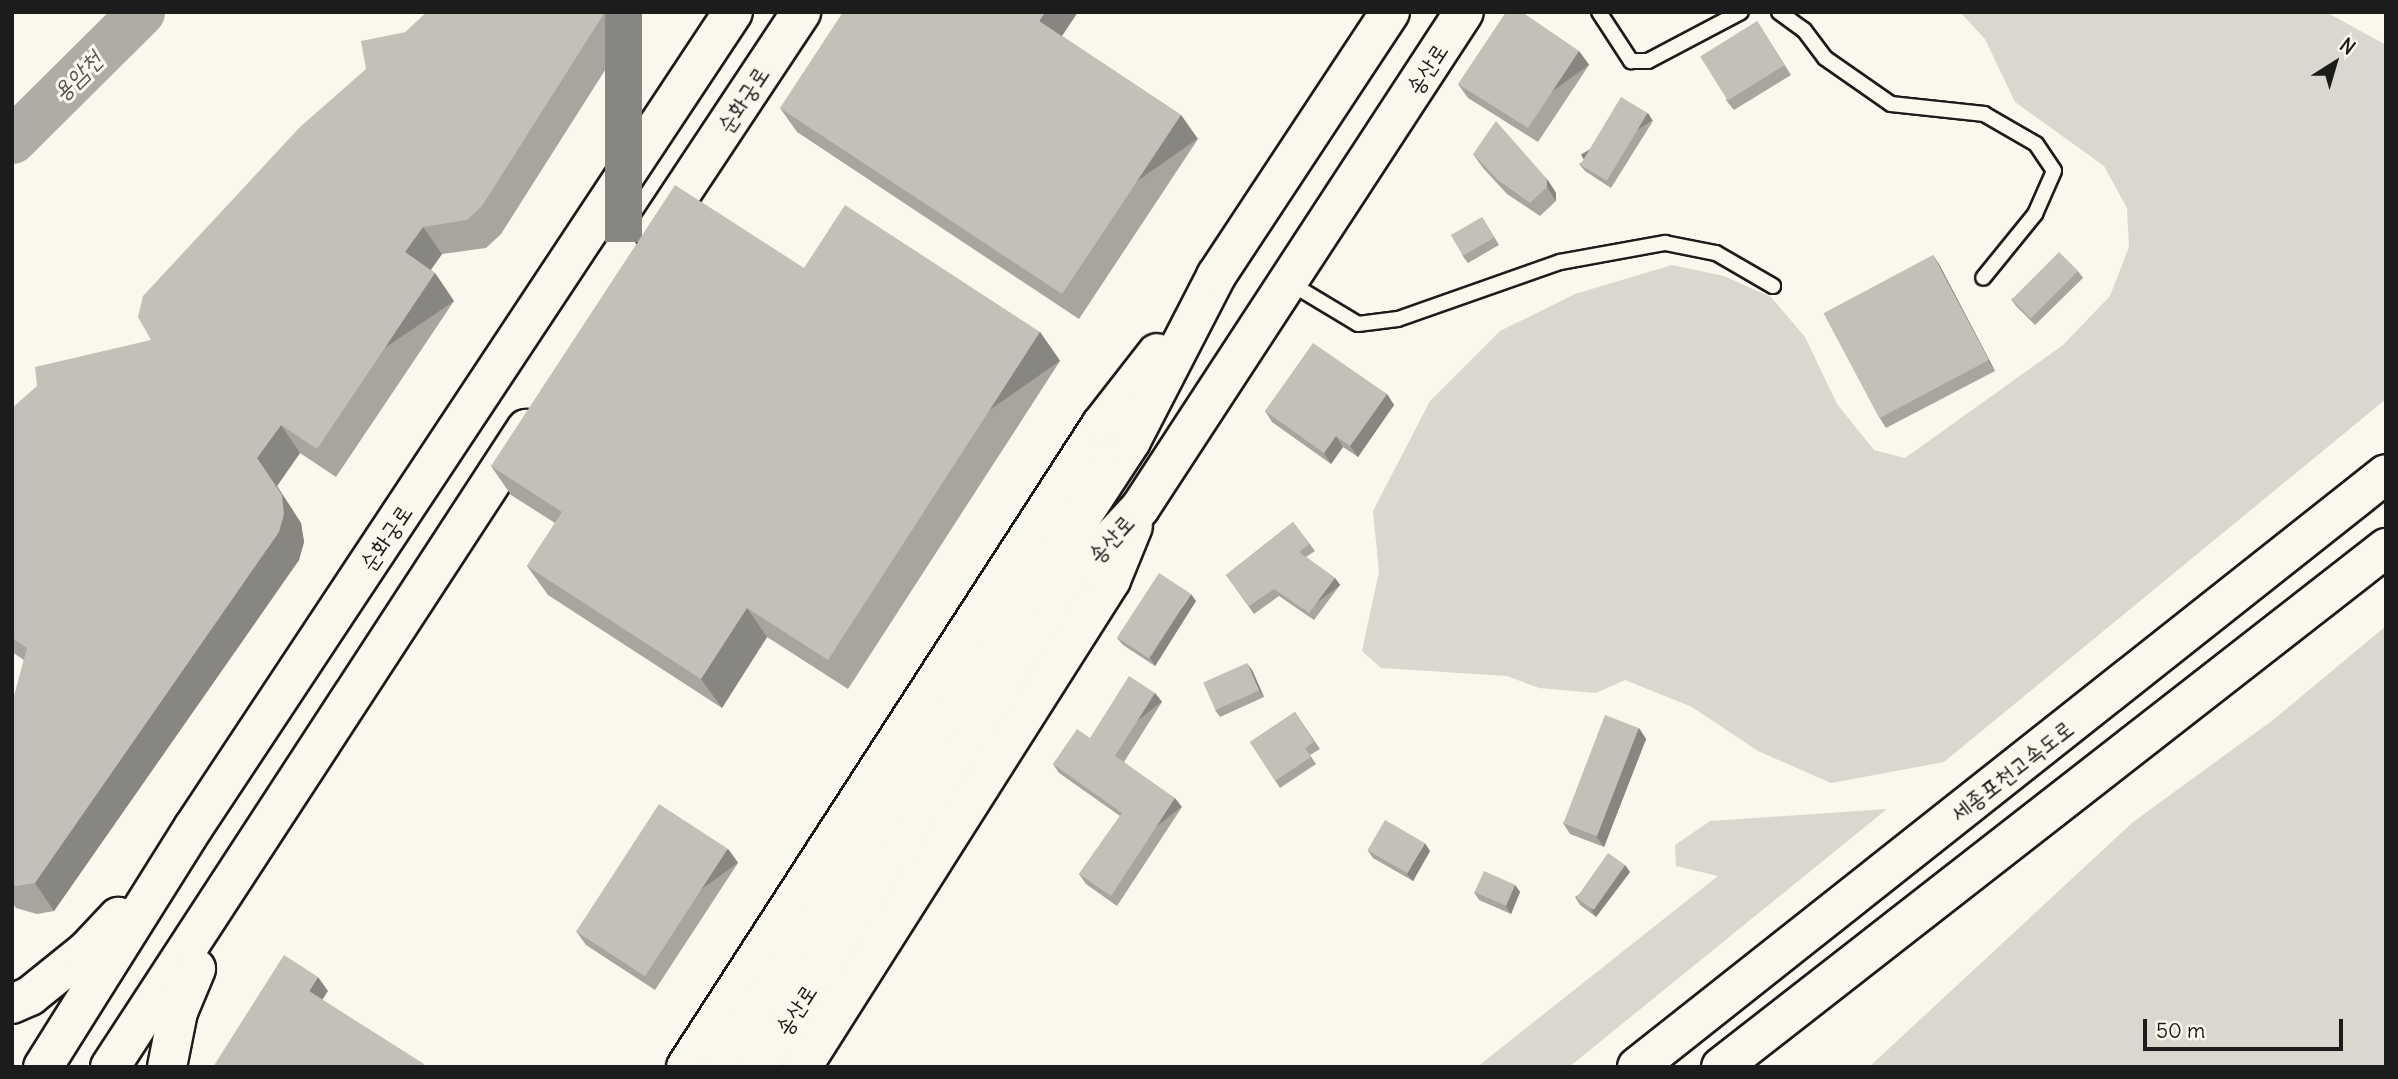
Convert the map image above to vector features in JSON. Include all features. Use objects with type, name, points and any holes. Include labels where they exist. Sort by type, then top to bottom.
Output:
[{"type":"main road","name":"순화궁로","points":[[43,1067],[179,851],[733,12]]},
{"type":"main road","name":"순화궁로","points":[[632,269],[801,12]]},
{"type":"main road","name":"송산로","points":[[722,1067],[1131,441],[1216,276],[1391,12]]},
{"type":"main road","name":"송산로","points":[[759,1067],[1088,562],[1140,508],[1464,12]]},
{"type":"main road","points":[[685,1067],[1101,425],[1216,276]]},
{"type":"main road","points":[[110,1067],[547,397]]},
{"type":"main road","name":"세종포천고속도로","points":[[1637,1067],[2386,474]]},
{"type":"main road","points":[[802,1067],[1111,580],[1140,508]]},
{"type":"main road","points":[[1721,1067],[2386,548]]},
{"type":"main road","points":[[12,1004],[30,996],[86,951],[179,851]]},
{"type":"main road","points":[[167,1067],[177,1012],[233,881]]},
{"type":"lane","points":[[1600,12],[1631,61],[1648,61],[1741,12]]},
{"type":"lane","points":[[1779,12],[1804,30],[1825,58],[1891,104],[1984,114],[2036,144],[2054,171],[2035,214],[1983,278]]},
{"type":"lane","points":[[1288,282],[1358,324],[1398,319],[1560,262],[1665,243],[1716,253],[1773,286]]},
{"type":"shaded area","points":[[1960,12],[2326,12],[2386,45],[2386,399],[1944,762],[1831,783],[1758,751],[1692,707],[1625,680],[1596,693],[1539,688],[1507,676],[1381,668],[1362,651],[1379,572],[1373,511],[1430,401],[1500,331],[1575,294],[1672,265],[1724,276],[1771,297],[1805,337],[1837,404],[1874,450],[1905,458],[2063,345],[2110,296],[2129,247],[2127,208],[2104,166],[2015,102],[1985,39]]},
{"type":"shaded area","points":[[2386,626],[2386,1067],[1869,1067],[2133,822],[2273,720]]},
{"type":"shaded area","points":[[1887,809],[1569,1067],[1477,1067],[1718,876],[1676,866],[1675,845],[1710,821]]},
{"type":"building","points":[[427,12],[605,12],[482,206],[467,220],[423,227],[405,252],[435,273],[317,449],[281,425],[257,458],[282,495],[284,514],[279,532],[35,883],[12,885],[12,704],[27,648],[12,638],[12,408],[37,386],[35,367],[151,340],[138,317],[143,296],[300,127],[366,69],[361,41],[406,32]]},
{"type":"building","points":[[843,12],[1045,12],[1039,21],[1181,115],[1062,294],[780,108]]},
{"type":"building","points":[[1506,12],[1522,12],[1579,51],[1528,128],[1458,84]]},
{"type":"building","points":[[1757,21],[1785,65],[1728,101],[1700,57]]},
{"type":"building","points":[[1621,97],[1648,113],[1607,181],[1580,165]]},
{"type":"building","points":[[1496,121],[1547,179],[1547,187],[1530,203],[1498,180],[1473,154]]},
{"type":"building","points":[[675,185],[804,268],[845,205],[1040,332],[828,660],[747,608],[701,679],[527,566],[562,512],[491,466]]},
{"type":"building","points":[[1482,217],[1494,238],[1463,256],[1451,235]]},
{"type":"building","points":[[2059,252],[2078,271],[2031,318],[2012,299]]},
{"type":"building","points":[[1933,255],[1989,360],[1879,418],[1824,313]]},
{"type":"building","points":[[1313,343],[1387,394],[1350,446],[1336,436],[1324,453],[1265,411]]},
{"type":"building","points":[[1293,522],[1309,544],[1299,552],[1335,578],[1309,613],[1274,589],[1249,606],[1226,575]]},
{"type":"building","points":[[1159,573],[1191,594],[1149,658],[1117,638]]},
{"type":"building","points":[[1247,663],[1259,690],[1215,710],[1203,683]]},
{"type":"building","points":[[1129,676],[1155,693],[1115,756],[1175,798],[1111,896],[1079,874],[1122,813],[1053,764],[1077,729],[1090,738]]},
{"type":"building","points":[[1295,712],[1314,742],[1305,748],[1311,757],[1275,781],[1250,742]]},
{"type":"building","points":[[1605,715],[1639,728],[1597,836],[1563,823]]},
{"type":"building","points":[[659,804],[728,849],[645,976],[576,931]]},
{"type":"building","points":[[1385,820],[1425,843],[1407,873],[1368,850]]},
{"type":"building","points":[[1608,853],[1625,865],[1594,910],[1576,898]]},
{"type":"building","points":[[1484,871],[1515,885],[1506,906],[1475,892]]},
{"type":"building","points":[[284,955],[318,977],[309,991],[424,1064],[422,1067],[213,1067]]},
{"type":"waterway","name":"용암천","points":[[12,140],[141,12]]}]
